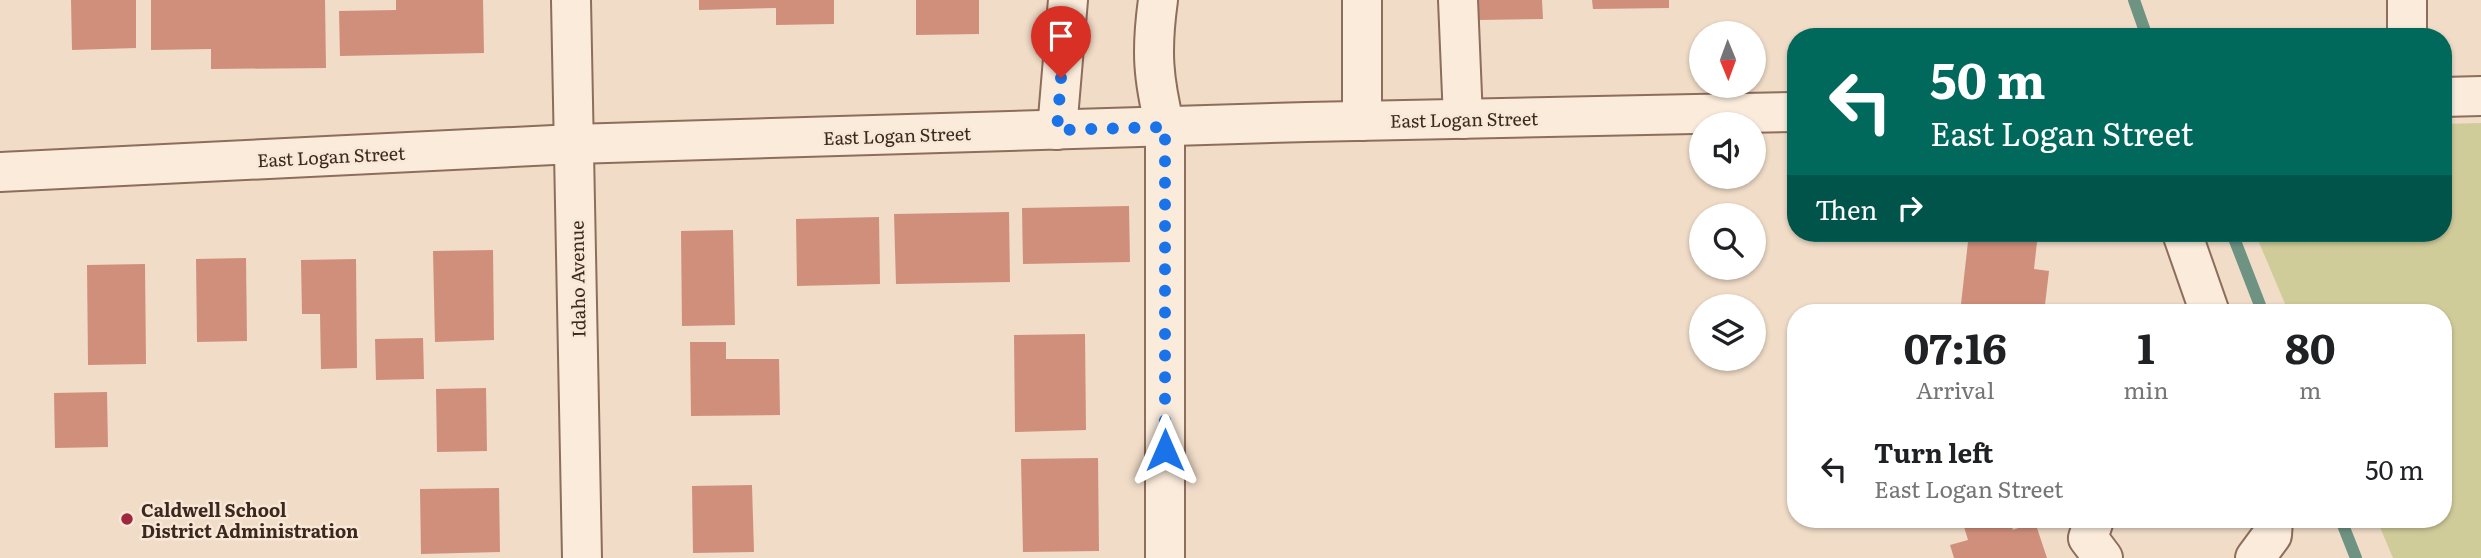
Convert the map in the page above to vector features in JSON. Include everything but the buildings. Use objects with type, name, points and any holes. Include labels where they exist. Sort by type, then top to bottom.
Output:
[{"type":"street","name":"Idaho Avenue","points":[[571,0],[582,558]]},
{"type":"street","points":[[1057,130],[1068,0]]},
{"type":"street","points":[[1158,0],[1153,36],[1154,82],[1165,127],[1165,558]]},
{"type":"street","points":[[1362,0],[1362,121]]},
{"type":"street","points":[[1458,0],[1463,119]]},
{"type":"street","points":[[2407,0],[2407,28]]},
{"type":"street","points":[[2452,97],[2481,96]]},
{"type":"street","name":"East Logan Street","points":[[0,172],[574,144],[1362,121],[1787,112]]},
{"type":"street","points":[[2185,242],[2207,304]]},
{"type":"street","points":[[2091,528],[2088,538],[2102,558]]},
{"type":"street","points":[[2255,558],[2272,535],[2272,528]]},
{"type":"shaded area","points":[[2481,123],[2481,558],[2393,558],[2380,528],[2452,528],[2452,304],[2285,304],[2259,242],[2452,242],[2452,124]]},
{"type":"waterway","points":[[2134,0],[2144,28]]},
{"type":"waterway","points":[[2235,242],[2260,304]]},
{"type":"waterway","points":[[2344,528],[2356,558]]},
{"type":"place","name":"Caldwell School District Administration","points":[[127,519]]},
{"type":"route","points":[[1061,78],[1057,130],[1165,127],[1165,450]]}]
